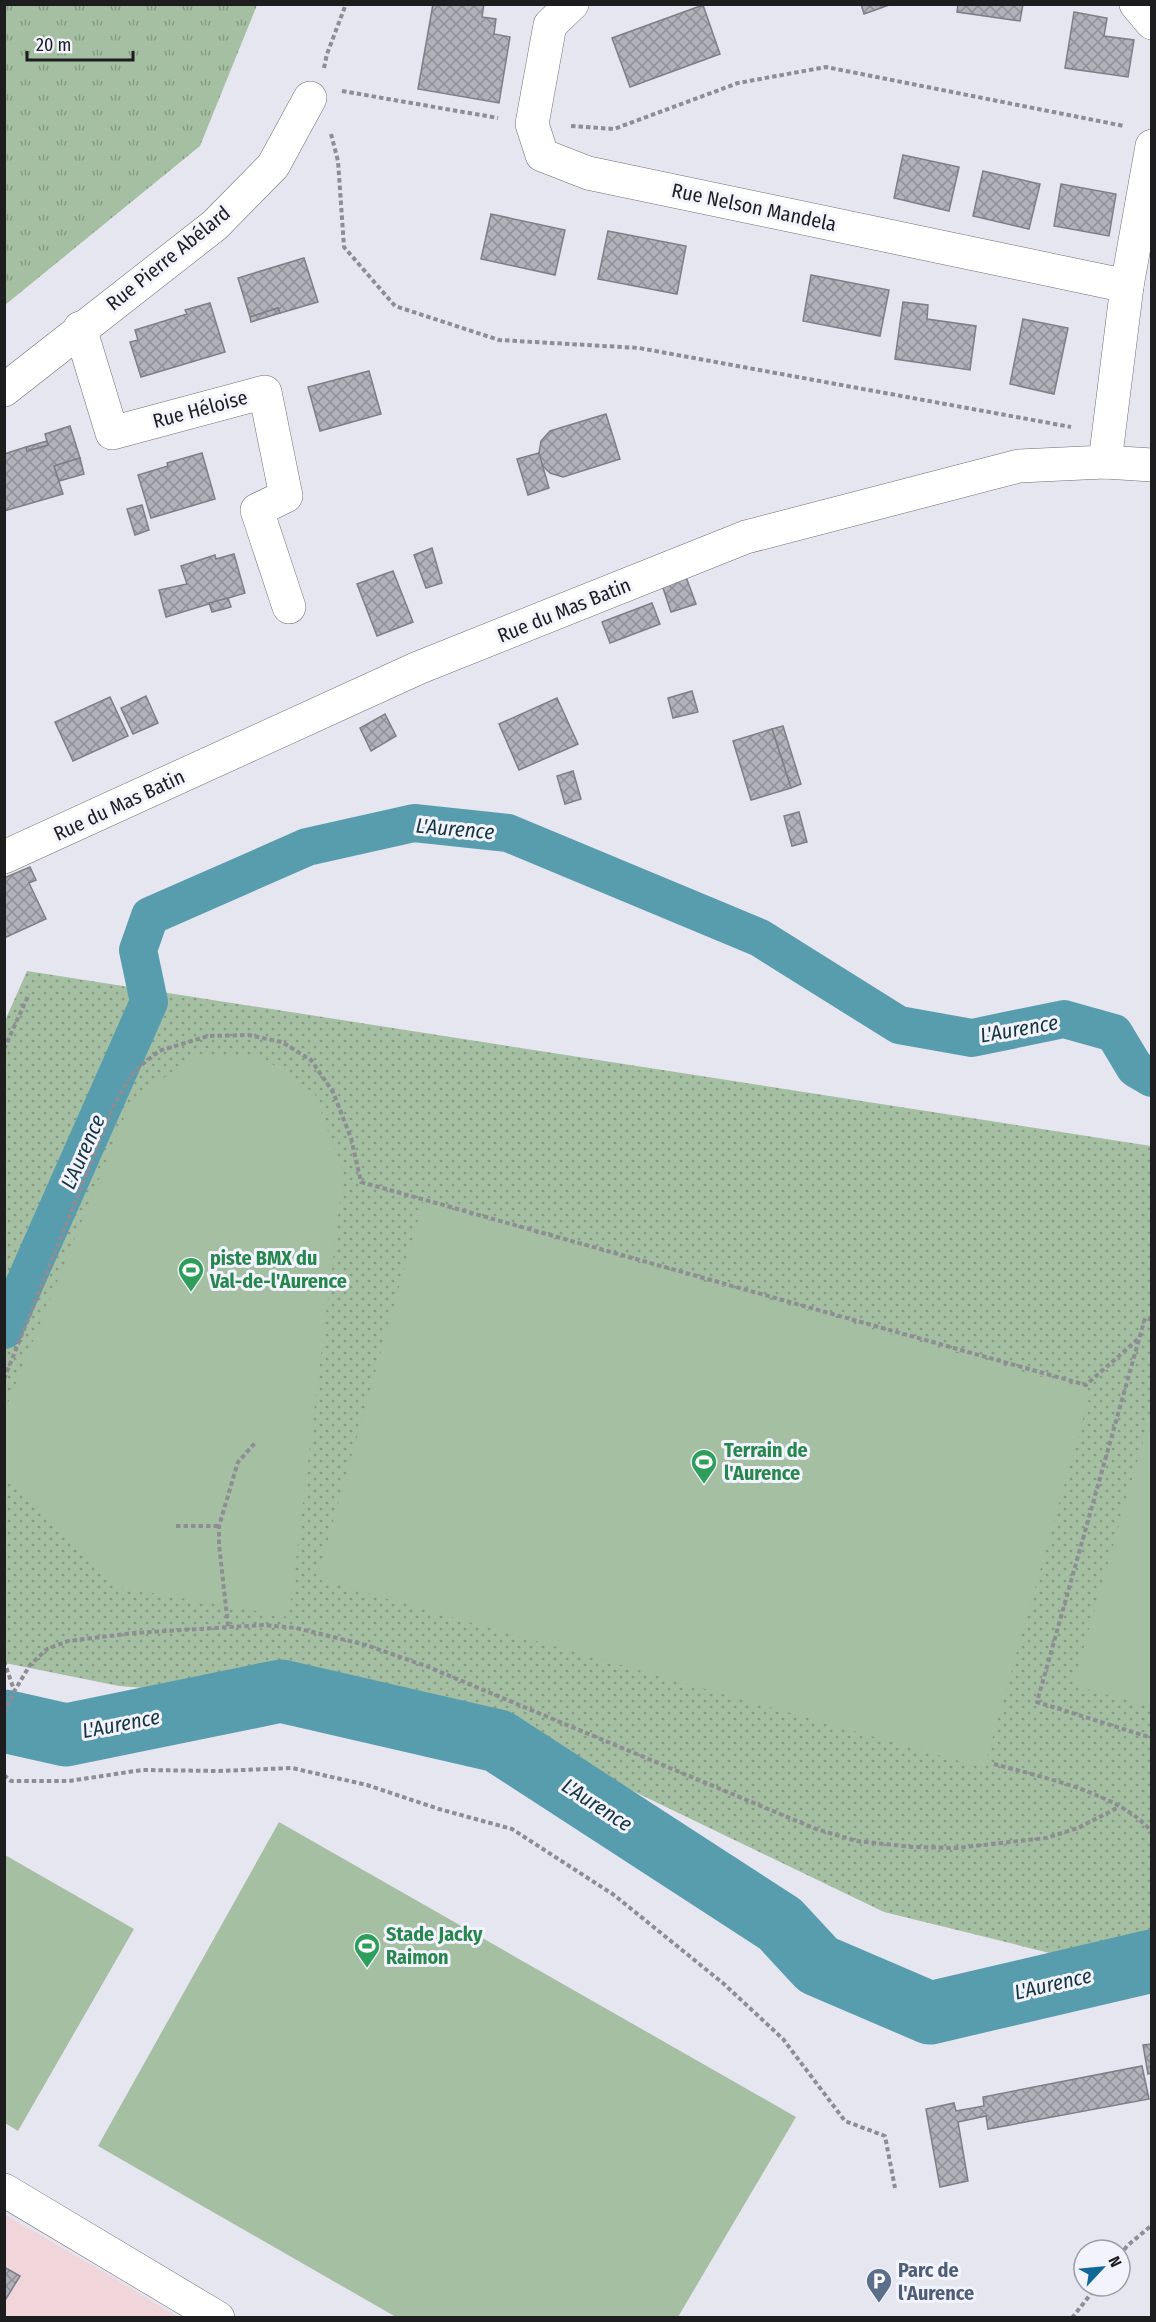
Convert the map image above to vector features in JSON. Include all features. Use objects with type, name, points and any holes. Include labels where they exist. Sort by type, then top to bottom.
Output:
[{"type":"street","name":"Rue Nelson Mandela","points":[[572,4],[550,25],[532,124],[542,155],[588,173],[1128,286]]},
{"type":"street","points":[[1136,4],[1152,23]]},
{"type":"street","name":"Rue Pierre Abélard","points":[[4,390],[80,328],[215,225],[273,166],[315,93]]},
{"type":"street","points":[[1108,448],[1128,286],[1140,137]]},
{"type":"street","name":"Rue Héloise","points":[[80,328],[112,433],[265,392],[286,496],[257,510],[289,607]]},
{"type":"street","name":"Rue du Mas Batin","points":[[4,857],[418,668],[746,537],[1018,466],[1108,448],[1152,465]]},
{"type":"street","points":[[4,2190],[218,2318]]},
{"type":"path","points":[[346,4],[315,93],[532,124],[614,129],[738,83],[826,67],[1140,137]]},
{"type":"path","points":[[330,130],[338,161],[344,246],[395,306],[499,340],[639,348],[1108,448]]},
{"type":"path","points":[[4,1049],[29,994]]},
{"type":"path","points":[[4,1379],[115,1103],[134,1071],[159,1051],[208,1036],[248,1035],[282,1042],[311,1060],[333,1092],[351,1138],[361,1182],[1086,1385],[1139,1338]]},
{"type":"path","points":[[1152,1320],[1145,1318],[1037,1702],[1152,1738]]},
{"type":"path","points":[[228,1626],[219,1526],[238,1462],[255,1443]]},
{"type":"path","points":[[176,1526],[219,1526]]},
{"type":"path","points":[[4,1713],[30,1665],[46,1649],[68,1641],[134,1633],[264,1625],[296,1628],[366,1645],[426,1665],[816,1829],[857,1841],[912,1847],[956,1848],[1046,1838],[1078,1828],[1119,1807]]},
{"type":"path","points":[[4,1661],[15,1690]]},
{"type":"path","points":[[994,1764],[1074,1787],[1119,1807],[1152,1832]]},
{"type":"path","points":[[4,1774],[11,1781],[69,1780],[142,1770],[219,1771],[292,1768],[367,1785],[439,1809],[512,1829],[614,1895],[724,1983],[783,2039],[845,2121],[885,2136],[895,2188]]},
{"type":"path","points":[[1132,2242],[1152,2225]]},
{"type":"path","points":[[1072,2318],[1088,2298]]},
{"type":"shaded area","points":[[4,2214],[116,2279],[178,2317],[5,2317]]},
{"type":"green space","points":[[5,4],[257,5],[200,146],[5,305]]},
{"type":"green space","points":[[27,971],[1151,1146],[1151,1978],[884,1912],[469,1712],[119,1686],[5,1663],[4,1023]]},
{"type":"green space","name":"piste BMX du Val-de-l'Aurence","points":[[196,1054],[262,1057],[315,1094],[343,1175],[289,1617],[118,1587],[5,1476],[5,1410],[130,1103]]},
{"type":"green space","name":"Terrain de l'Aurence","points":[[423,1202],[1091,1391],[984,1768],[317,1579]]},
{"type":"green space","points":[[1151,1414],[1151,1707],[1073,1685]]},
{"type":"green space","name":"Stade Jacky Raimon","points":[[279,1822],[796,2117],[678,2317],[396,2317],[98,2146]]},
{"type":"green space","points":[[5,1855],[134,1929],[18,2131],[5,2123]]},
{"type":"building","points":[[433,4],[484,4],[482,17],[496,19],[494,34],[510,37],[499,103],[418,89]]},
{"type":"building","points":[[861,4],[892,4],[864,14]]},
{"type":"building","points":[[958,4],[1023,4],[1020,21],[957,12]]},
{"type":"building","points":[[703,5],[720,54],[630,87],[612,38]]},
{"type":"building","points":[[1074,12],[1107,18],[1104,36],[1134,40],[1128,77],[1065,68]]},
{"type":"building","points":[[903,155],[959,167],[949,211],[894,198]]},
{"type":"building","points":[[983,171],[1040,184],[1029,229],[973,216]]},
{"type":"building","points":[[1061,184],[1116,194],[1109,236],[1054,226]]},
{"type":"building","points":[[491,214],[565,230],[555,275],[481,259]]},
{"type":"building","points":[[608,231],[686,246],[677,294],[598,279]]},
{"type":"building","points":[[304,258],[318,302],[280,313],[278,308],[250,317],[238,278]]},
{"type":"building","points":[[811,275],[889,290],[880,336],[803,321]]},
{"type":"building","points":[[903,302],[928,305],[927,319],[976,326],[970,370],[895,359]]},
{"type":"building","points":[[210,303],[225,352],[141,377],[130,342],[138,340],[135,330],[187,314],[185,310]]},
{"type":"building","points":[[278,308],[280,313],[251,322],[250,317]]},
{"type":"building","points":[[1023,319],[1068,328],[1054,394],[1010,384]]},
{"type":"building","points":[[369,371],[381,414],[320,431],[308,387]]},
{"type":"building","points":[[606,414],[620,459],[563,477],[550,473],[542,465],[539,453],[541,441],[550,431]]},
{"type":"building","points":[[70,426],[80,458],[54,466],[63,494],[4,511],[4,454],[26,447],[27,451],[48,445],[45,434]]},
{"type":"building","points":[[47,441],[48,445],[27,451],[26,447]]},
{"type":"building","points":[[202,453],[215,499],[151,518],[138,475],[168,466],[167,463]]},
{"type":"building","points":[[539,453],[549,488],[528,495],[517,459]]},
{"type":"building","points":[[80,458],[84,474],[59,481],[54,466]]},
{"type":"building","points":[[142,505],[149,530],[135,535],[127,509]]},
{"type":"building","points":[[432,548],[442,583],[426,588],[414,555]]},
{"type":"building","points":[[234,554],[245,593],[166,617],[159,590],[187,584],[181,566],[215,555],[216,559]]},
{"type":"building","points":[[393,571],[413,622],[377,636],[357,584]]},
{"type":"building","points":[[686,577],[696,604],[671,612],[662,585]]},
{"type":"building","points":[[228,598],[231,607],[212,612],[209,603]]},
{"type":"building","points":[[652,603],[660,624],[610,643],[602,622]]},
{"type":"building","points":[[692,691],[698,712],[673,718],[668,698]]},
{"type":"building","points":[[146,696],[158,723],[133,734],[121,708]]},
{"type":"building","points":[[110,697],[128,736],[73,761],[55,722]]},
{"type":"building","points":[[557,698],[578,744],[519,770],[499,724]]},
{"type":"building","points":[[385,714],[396,736],[371,751],[360,728]]},
{"type":"building","points":[[783,726],[801,784],[791,788],[772,729]]},
{"type":"building","points":[[772,729],[791,788],[751,800],[733,741]]},
{"type":"building","points":[[573,771],[581,799],[565,804],[557,776]]},
{"type":"building","points":[[799,812],[807,842],[792,846],[784,816]]},
{"type":"building","points":[[30,867],[36,880],[29,883],[46,919],[4,938],[4,878]]},
{"type":"building","points":[[1152,2044],[1152,2073],[1148,2074],[1143,2045]]},
{"type":"building","points":[[1142,2066],[1149,2099],[988,2129],[986,2116],[958,2122],[968,2181],[940,2187],[926,2109],[954,2103],[956,2111],[984,2106],[983,2097]]},
{"type":"building","points":[[4,2267],[20,2276],[4,2302]]},
{"type":"waterway","name":"L'Aurence","points":[[4,1330],[149,1002],[138,950],[150,916],[307,847],[414,823],[508,833],[760,938],[899,1025],[972,1038],[1064,1019],[1114,1033],[1135,1068],[1152,1078]]},
{"type":"waterway","name":"L'Aurence","points":[[4,1721],[66,1735],[281,1691],[498,1741],[780,1924],[818,1965],[930,2013],[1152,1961]]},
{"type":"place","name":"piste BMX du Val-de-l'Aurence","points":[[191,1293]]},
{"type":"place","name":"Terrain de l'Aurence","points":[[704,1485]]},
{"type":"place","name":"Stade Jacky Raimon","points":[[367,1969]]},
{"type":"place","name":"Parc de l'Aurence","points":[[879,2304]]}]
